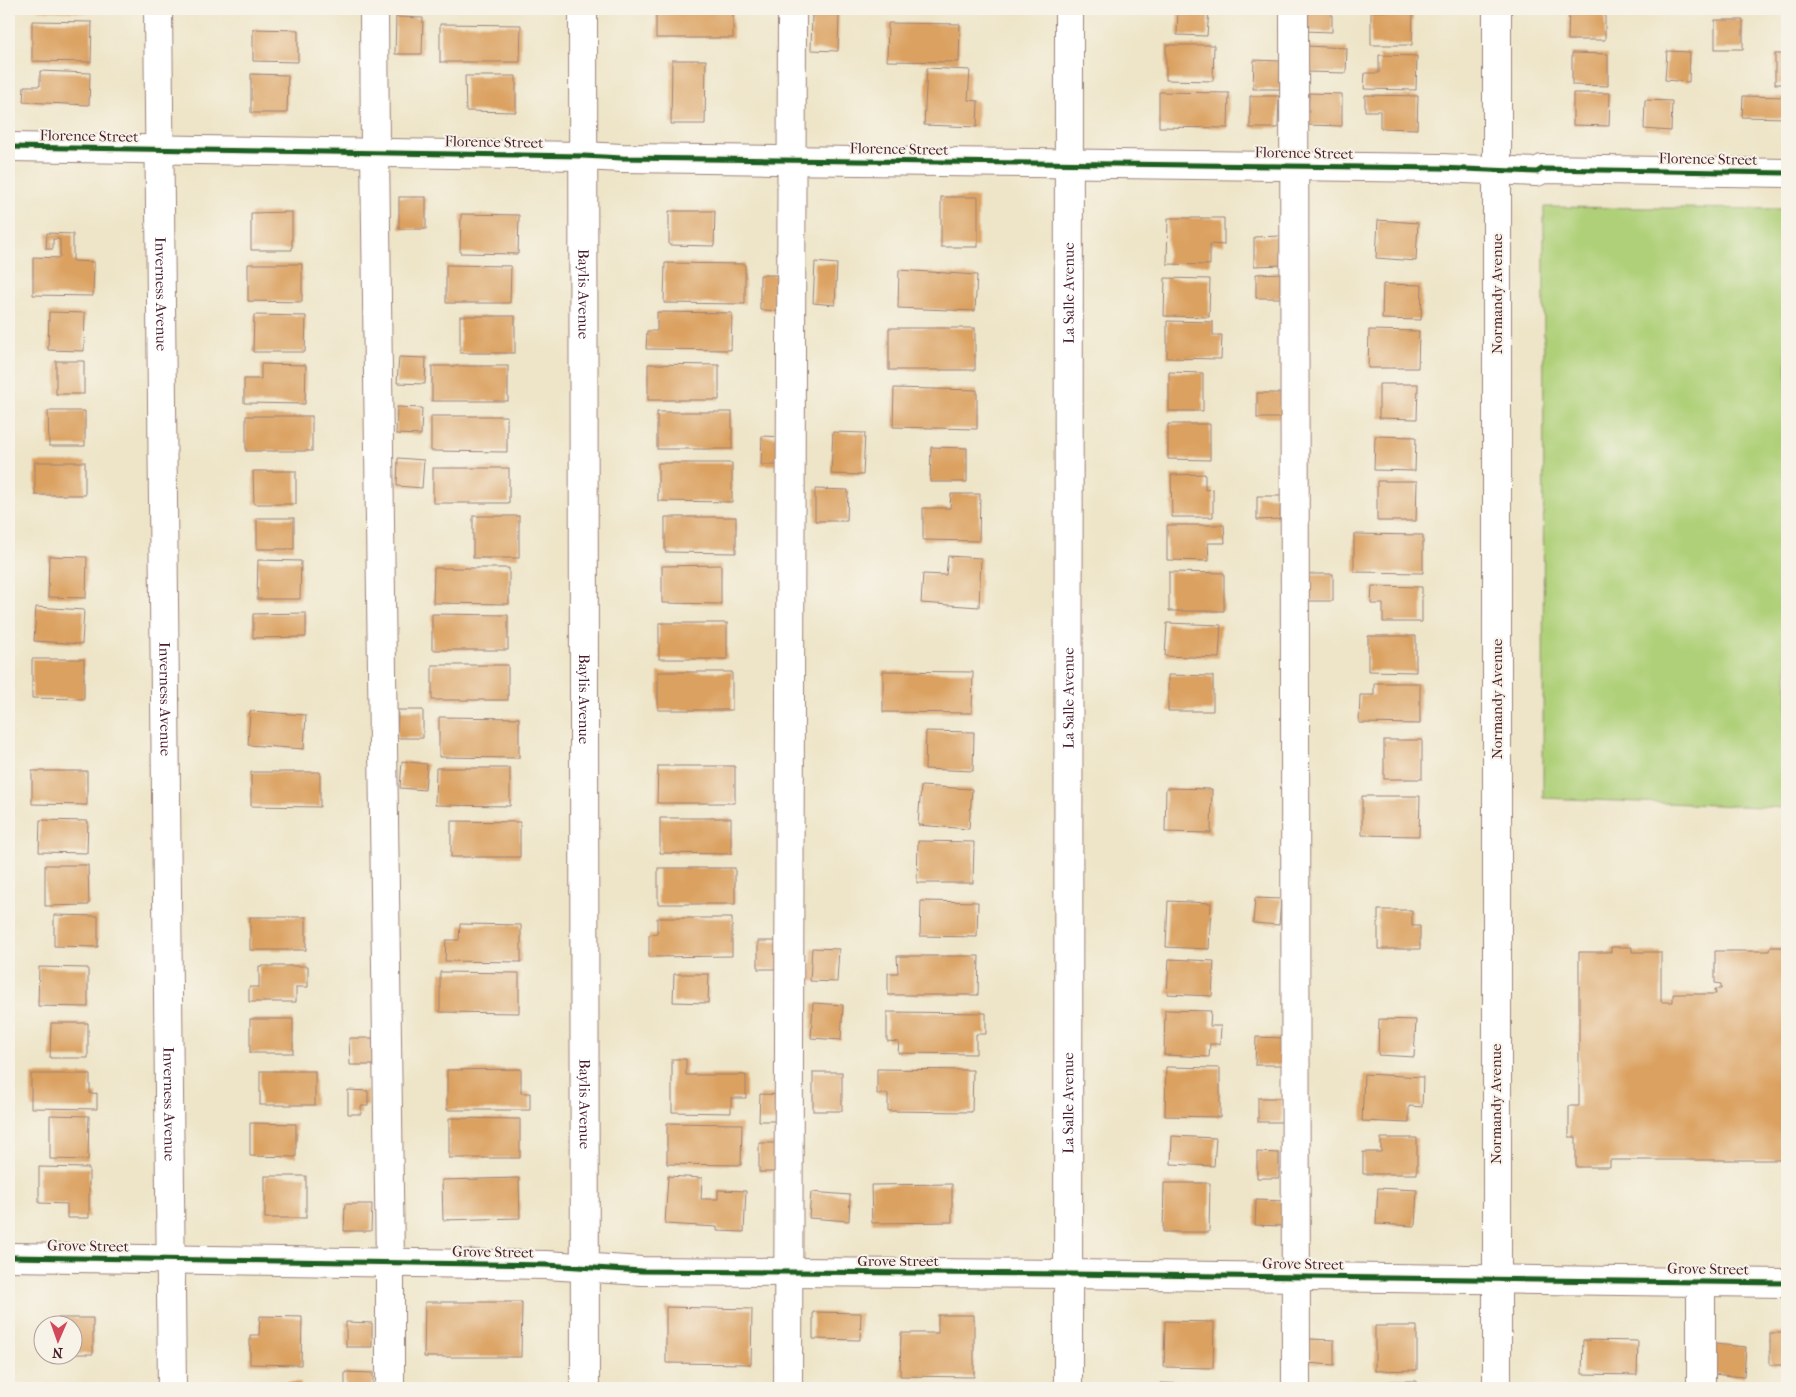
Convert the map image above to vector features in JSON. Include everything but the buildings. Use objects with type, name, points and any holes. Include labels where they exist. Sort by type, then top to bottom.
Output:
[{"type":"street","name":"Inverness Avenue","points":[[158,9],[172,1388]]},
{"type":"street","points":[[374,9],[390,1388]]},
{"type":"street","name":"Baylis Avenue","points":[[583,9],[585,1388]]},
{"type":"street","points":[[788,1388],[792,9]]},
{"type":"street","name":"La Salle Avenue","points":[[1068,1388],[1069,9]]},
{"type":"street","points":[[1294,9],[1296,1388]]},
{"type":"street","name":"Normandy Avenue","points":[[1497,9],[1497,1388]]},
{"type":"street","name":"Florence Street","points":[[9,147],[375,152],[622,158],[1293,166],[1537,172],[1542,169],[1787,173]]},
{"type":"street","name":"Grove Street","points":[[9,1257],[172,1261],[546,1265],[642,1272],[1068,1274],[1787,1282]]},
{"type":"street","points":[[1701,1281],[1701,1388]]},
{"type":"green space","points":[[1544,207],[1787,209],[1787,808],[1543,798]]},
{"type":"cycle path","points":[[9,147],[622,158],[1440,168],[1537,172],[1542,169],[1787,173]]},
{"type":"cycle path","points":[[9,1257],[546,1265],[642,1271],[1787,1283]]}]
